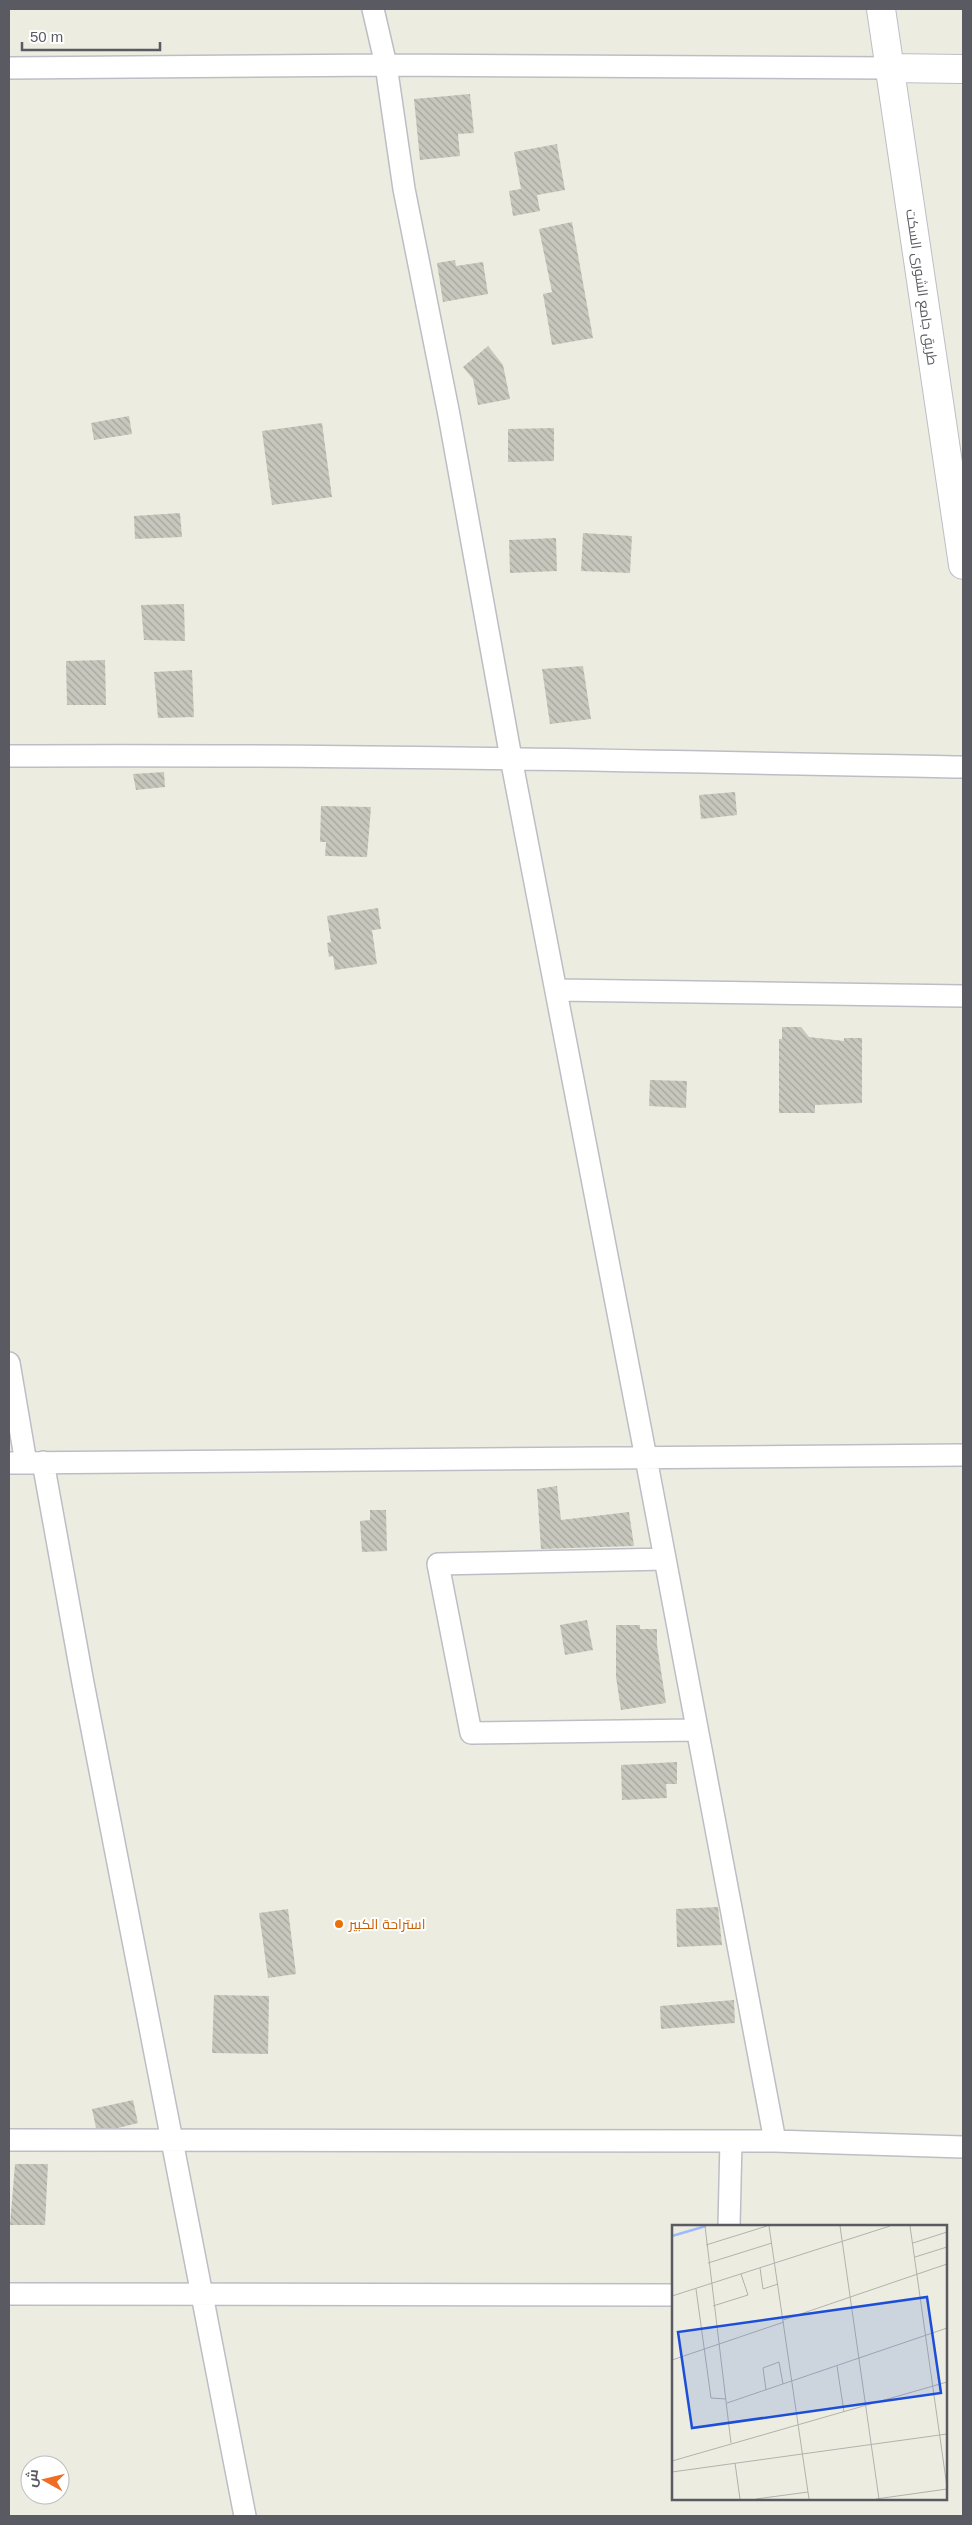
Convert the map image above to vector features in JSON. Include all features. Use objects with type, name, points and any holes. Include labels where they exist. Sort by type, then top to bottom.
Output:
[{"type":"main road","name":"طريق جامع الشورى السكت","points":[[881,9],[963,565]]},
{"type":"main road","points":[[889,68],[963,69]]},
{"type":"street","points":[[374,9],[386,65],[404,189],[449,415],[511,758],[557,990],[775,2141]]},
{"type":"street","points":[[9,68],[386,65],[889,68]]},
{"type":"street","points":[[9,756],[206,755],[511,758],[963,767]]},
{"type":"street","points":[[557,990],[963,996]]},
{"type":"street","points":[[9,1363],[26,1463],[171,2140],[245,2516]]},
{"type":"street","points":[[26,1463],[963,1455]]},
{"type":"street","points":[[665,1559],[438,1564],[471,1733],[697,1730]]},
{"type":"street","points":[[9,2140],[775,2141],[963,2147]]},
{"type":"street","points":[[729,2225],[731,2141]]},
{"type":"street","points":[[9,2294],[672,2295]]},
{"type":"building","points":[[470,94],[474,133],[458,134],[460,156],[420,160],[414,99]]},
{"type":"building","points":[[557,144],[565,190],[537,195],[540,211],[513,216],[509,191],[521,189],[514,152]]},
{"type":"building","points":[[572,222],[593,338],[552,345],[543,294],[552,292],[539,229]]},
{"type":"building","points":[[455,260],[456,266],[483,262],[488,294],[443,302],[437,263]]},
{"type":"building","points":[[488,346],[503,365],[510,399],[478,405],[473,379],[463,367]]},
{"type":"building","points":[[129,416],[132,434],[94,440],[91,423]]},
{"type":"building","points":[[322,423],[332,497],[272,505],[262,431]]},
{"type":"building","points":[[554,428],[554,461],[508,462],[508,429]]},
{"type":"building","points":[[180,513],[182,537],[135,539],[134,516]]},
{"type":"building","points":[[583,533],[632,536],[630,573],[581,571]]},
{"type":"building","points":[[556,538],[557,571],[510,573],[509,540]]},
{"type":"building","points":[[184,604],[185,641],[144,640],[141,605]]},
{"type":"building","points":[[105,660],[106,705],[67,705],[66,661]]},
{"type":"building","points":[[583,666],[591,719],[550,724],[542,669]]},
{"type":"building","points":[[192,670],[194,717],[158,718],[154,672]]},
{"type":"building","points":[[164,772],[165,787],[136,790],[133,774]]},
{"type":"building","points":[[735,792],[737,815],[701,819],[699,795]]},
{"type":"building","points":[[321,806],[371,807],[367,857],[325,856],[326,842],[320,842]]},
{"type":"building","points":[[378,908],[381,929],[372,930],[377,964],[335,970],[333,956],[329,957],[327,943],[331,942],[327,916]]},
{"type":"building","points":[[782,1027],[801,1027],[809,1037],[844,1041],[844,1038],[862,1038],[862,1103],[815,1105],[815,1113],[779,1113],[779,1039],[782,1039]]},
{"type":"building","points":[[650,1080],[687,1081],[686,1108],[649,1106]]},
{"type":"building","points":[[557,1486],[561,1520],[629,1512],[634,1546],[541,1549],[537,1489]]},
{"type":"building","points":[[370,1510],[386,1510],[387,1551],[362,1552],[360,1521],[370,1520]]},
{"type":"building","points":[[587,1620],[593,1650],[565,1655],[560,1625]]},
{"type":"building","points":[[616,1625],[640,1625],[640,1629],[657,1629],[657,1645],[666,1703],[621,1710],[616,1677]]},
{"type":"building","points":[[677,1762],[677,1784],[666,1784],[667,1798],[622,1800],[621,1765]]},
{"type":"building","points":[[718,1907],[722,1945],[677,1947],[676,1909]]},
{"type":"building","points":[[288,1909],[296,1974],[268,1978],[259,1913]]},
{"type":"building","points":[[214,1995],[269,1996],[268,2054],[212,2053]]},
{"type":"building","points":[[734,2000],[735,2023],[661,2029],[660,2006]]},
{"type":"building","points":[[133,2100],[138,2123],[118,2128],[96,2128],[92,2109]]},
{"type":"building","points":[[15,2164],[48,2164],[45,2225],[10,2225]]},
{"type":"place","name":"استراحة الكبير","points":[[339,1924]]}]
